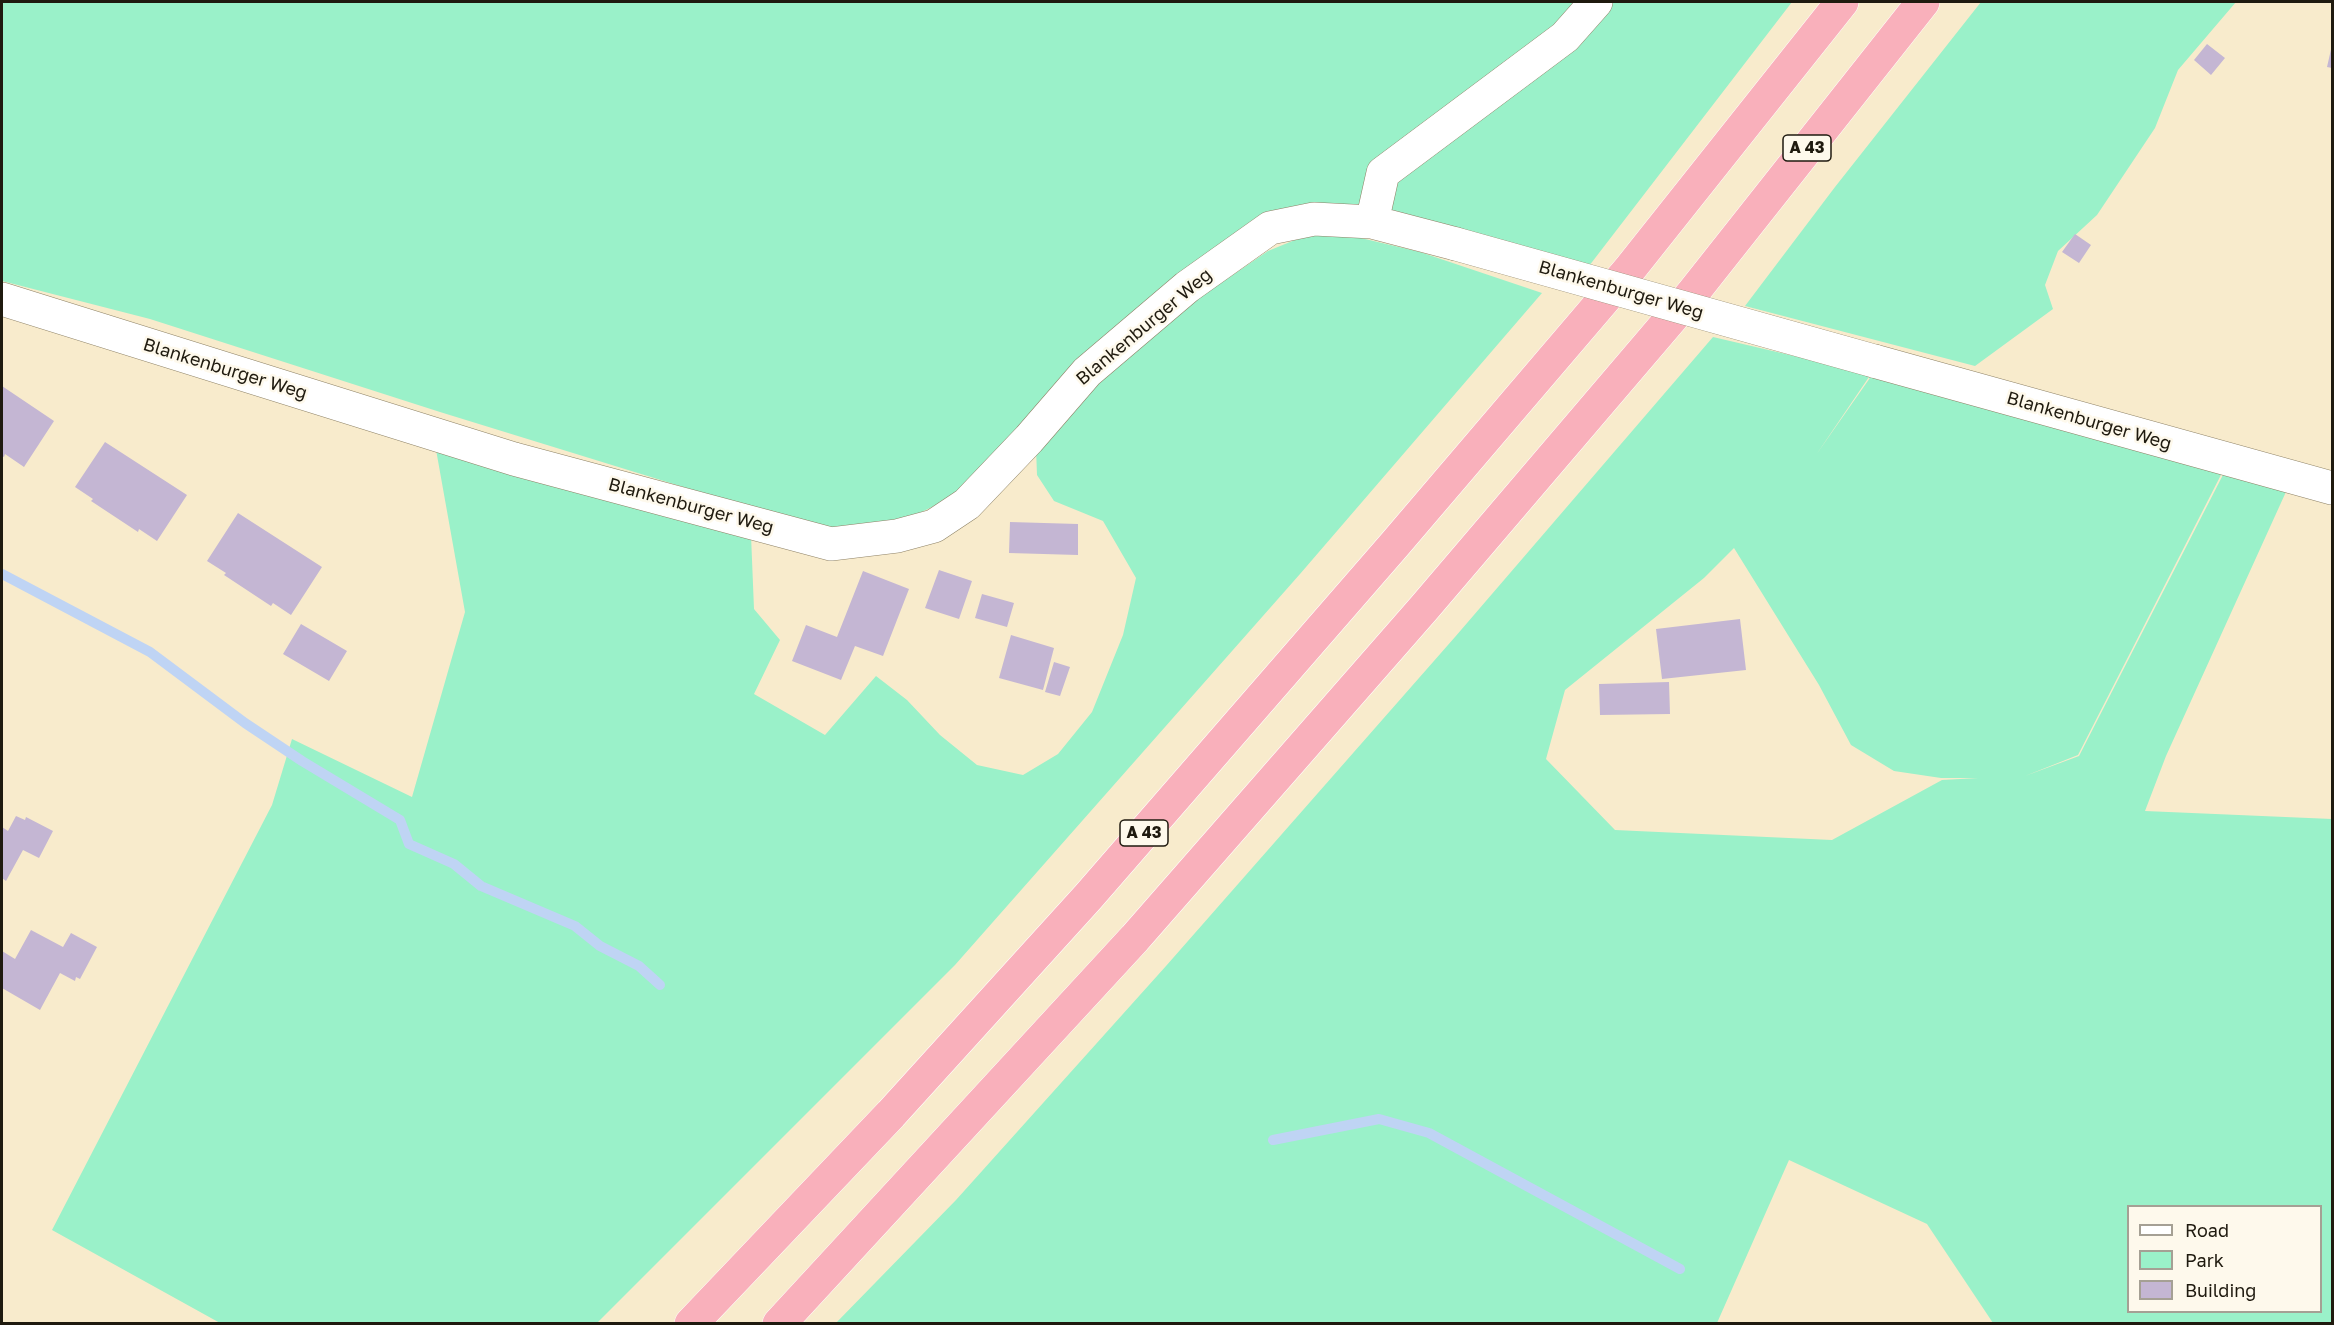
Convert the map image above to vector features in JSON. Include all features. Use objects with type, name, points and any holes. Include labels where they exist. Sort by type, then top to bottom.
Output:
[{"type":"highway","name":"A 43","points":[[691,1323],[891,1114],[1150,827],[1629,270],[1842,2]]},
{"type":"highway","name":"A 43","points":[[779,1323],[1135,938],[1424,608],[1692,294],[1923,2]]},
{"type":"street","points":[[1372,222],[1383,173],[1565,37],[1596,2]]},
{"type":"street","name":"Blankenburger Weg","points":[[2,299],[514,459],[831,544],[906,534],[934,526],[967,504],[1029,439],[1087,372],[1186,287],[1270,228],[1314,219],[1372,222],[1456,243],[2332,488]]},
{"type":"green space","points":[[2,2],[1792,2],[1589,266],[1483,235],[1412,218],[1376,212],[1302,206],[959,494],[909,518],[826,531],[440,412],[150,319],[2,281]]},
{"type":"green space","points":[[1981,2],[2236,2],[2178,70],[2155,128],[2097,215],[2058,251],[2045,285],[2053,309],[1975,366],[1745,306],[1835,187]]},
{"type":"green space","points":[[1312,233],[1344,234],[1420,252],[1542,293],[1300,574],[955,965],[597,1323],[220,1323],[52,1230],[272,805],[292,739],[412,797],[465,612],[435,444],[751,535],[754,609],[780,640],[754,694],[825,735],[876,676],[907,700],[940,735],[977,765],[1023,775],[1058,754],[1092,712],[1123,635],[1136,578],[1103,521],[1054,501],[1037,475],[1036,448],[1095,380],[1199,298],[1268,251]]},
{"type":"green space","points":[[1713,337],[1871,374],[1816,455],[1872,375],[2225,467],[2078,755],[2025,776],[2079,756],[2227,467],[2290,483],[2166,756],[2145,811],[2332,819],[2332,1323],[1993,1323],[1927,1224],[1789,1160],[1717,1323],[835,1324],[956,1200],[1166,966],[1455,637]],"holes":[[[1734,548],[1819,685],[1851,745],[1894,771],[1941,778],[1978,778],[1942,780],[1832,840],[1615,830],[1546,759],[1565,690],[1704,578]]]},
{"type":"building","points":[[2207,44],[2225,58],[2211,75],[2194,60]]},
{"type":"building","points":[[2332,45],[2332,68],[2327,67]]},
{"type":"building","points":[[2075,234],[2091,245],[2079,263],[2062,252]]},
{"type":"building","points":[[2,386],[54,421],[24,467],[5,454],[4,457],[2,456]]},
{"type":"building","points":[[105,442],[187,495],[157,541],[139,529],[138,532],[91,501],[93,499],[75,487]]},
{"type":"building","points":[[238,513],[322,567],[291,615],[273,603],[271,606],[207,561]]},
{"type":"building","points":[[1010,522],[1078,524],[1078,555],[1009,553]]},
{"type":"building","points":[[939,570],[972,581],[959,619],[925,608]]},
{"type":"building","points":[[863,571],[909,589],[883,656],[855,646],[841,680],[792,661],[806,625],[837,637]]},
{"type":"building","points":[[982,594],[1014,603],[1007,627],[975,618]]},
{"type":"building","points":[[1740,619],[1746,670],[1662,679],[1656,629]]},
{"type":"building","points":[[301,624],[347,651],[329,681],[283,654]]},
{"type":"building","points":[[1011,635],[1054,648],[1043,690],[999,678]]},
{"type":"building","points":[[1054,662],[1070,667],[1060,696],[1045,692]]},
{"type":"building","points":[[1669,682],[1670,714],[1600,715],[1599,684]]},
{"type":"building","points":[[16,816],[25,820],[26,817],[53,831],[39,858],[23,850],[6,881],[2,878],[2,827],[8,831]]},
{"type":"building","points":[[31,930],[63,947],[71,933],[97,947],[80,979],[76,977],[75,981],[60,973],[40,1010],[2,988],[2,951],[15,959]]},
{"type":"waterway","points":[[2,574],[150,652],[245,723],[302,761],[400,820],[409,844],[454,864],[481,886],[575,926],[600,946],[639,966],[660,985]]},
{"type":"waterway","points":[[1273,1140],[1379,1119],[1429,1133],[1680,1269]]}]
